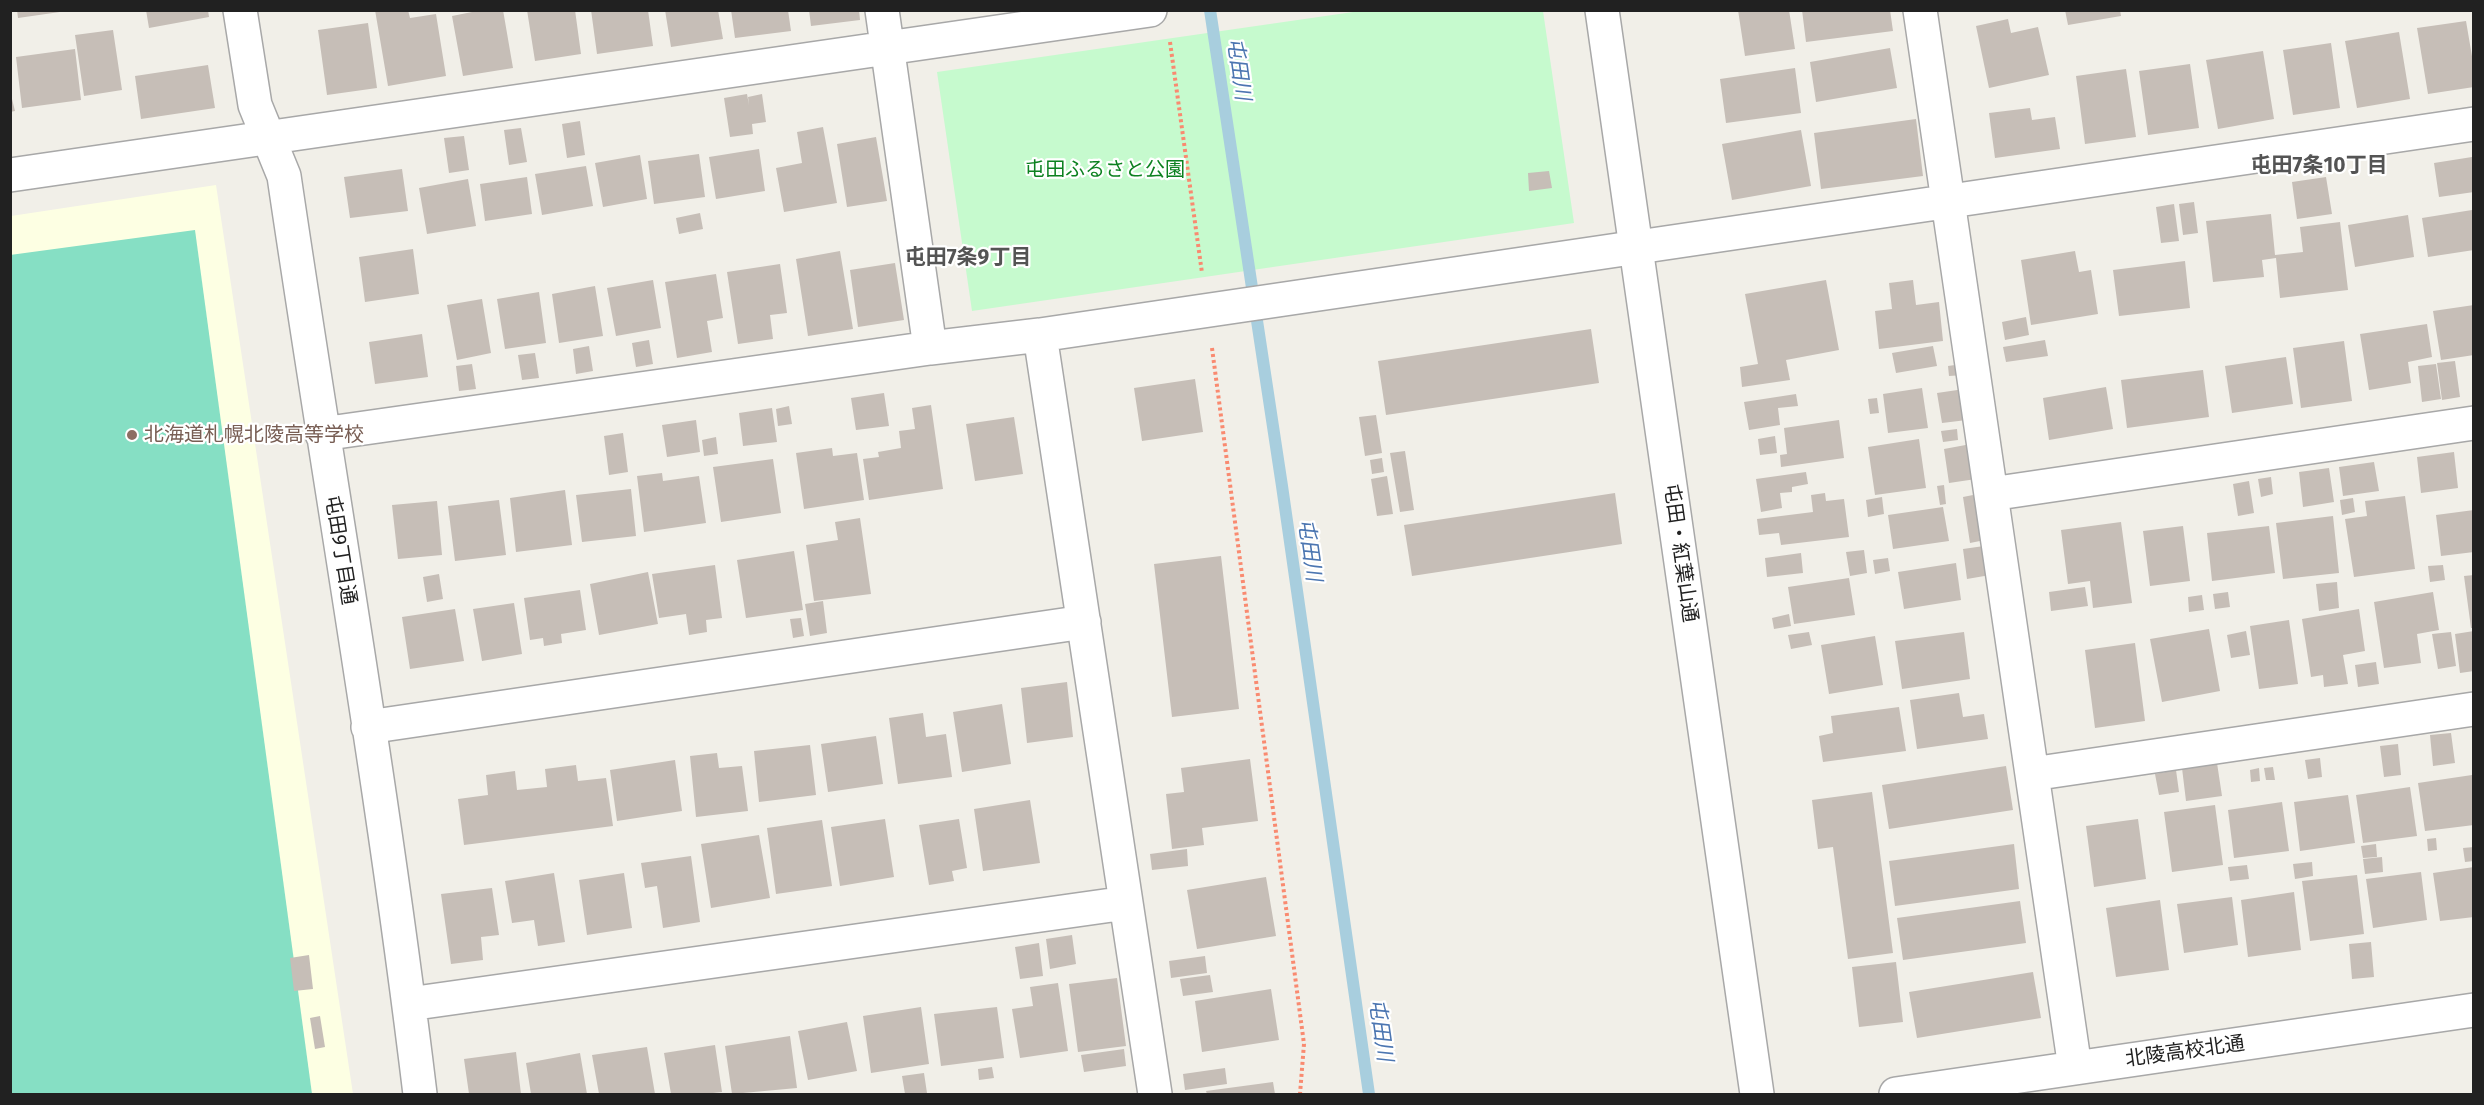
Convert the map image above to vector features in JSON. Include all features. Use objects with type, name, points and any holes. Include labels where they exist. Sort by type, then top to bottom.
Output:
[{"type":"street","name":"屯田9丁目通","points":[[240,10],[255,105],[284,176],[321,434],[409,1004],[420,1095]]},
{"type":"street","points":[[882,10],[930,348]]},
{"type":"street","name":"屯田・紅葉山通","points":[[1602,10],[1757,1095]]},
{"type":"street","points":[[1920,10],[2075,1068]]},
{"type":"street","points":[[10,175],[887,49],[1159,22]]},
{"type":"street","points":[[321,434],[930,348],[1040,335],[2474,124]]},
{"type":"street","points":[[1040,335],[1155,1095]]},
{"type":"street","points":[[1991,494],[2474,423]]},
{"type":"street","points":[[368,727],[1084,622]]},
{"type":"street","points":[[2032,774],[2474,709]]},
{"type":"street","points":[[409,1004],[1126,903]]},
{"type":"street","name":"北陵高校北通","points":[[1896,1095],[2474,1010]]},
{"type":"path","points":[[1159,22],[1213,309],[1304,1044],[1300,1095]]},
{"type":"shaded area","name":"北海道札幌北陵高等学校","points":[[216,185],[353,1094],[11,1094],[11,216]]},
{"type":"green space","name":"屯田ふるさと公園","points":[[1360,11],[1543,11],[1574,223],[972,311],[937,72]]},
{"type":"green space","name":"北海道札幌北陵高等学校","points":[[195,230],[312,1094],[11,1094],[10,255]]},
{"type":"building","points":[[17,10],[60,10],[60,12],[18,18]]},
{"type":"building","points":[[146,10],[208,10],[209,17],[149,28]]},
{"type":"building","points":[[375,10],[408,10],[410,18],[436,14],[446,76],[388,86]]},
{"type":"building","points":[[482,10],[503,10],[513,68],[463,76],[452,16]]},
{"type":"building","points":[[527,10],[575,10],[581,54],[535,61]]},
{"type":"building","points":[[591,10],[648,10],[653,46],[597,54]]},
{"type":"building","points":[[665,10],[718,10],[723,39],[671,47]]},
{"type":"building","points":[[731,10],[788,10],[791,31],[735,38]]},
{"type":"building","points":[[809,10],[859,10],[860,20],[811,26]]},
{"type":"building","points":[[1738,10],[1789,10],[1795,49],[1745,56]]},
{"type":"building","points":[[1802,10],[1890,10],[1893,31],[1806,42]]},
{"type":"building","points":[[2065,10],[2120,10],[2121,16],[2068,25]]},
{"type":"building","points":[[2008,19],[2011,33],[2038,27],[2049,75],[1989,88],[1976,26]]},
{"type":"building","points":[[2466,21],[2474,68],[2474,87],[2428,94],[2417,28]]},
{"type":"building","points":[[368,23],[377,88],[327,95],[318,30]]},
{"type":"building","points":[[113,30],[122,90],[84,96],[75,35]]},
{"type":"building","points":[[2399,32],[2410,99],[2357,108],[2345,41]]},
{"type":"building","points":[[2331,43],[2340,108],[2293,115],[2283,50]]},
{"type":"building","points":[[1890,48],[1897,88],[1816,102],[1810,62]]},
{"type":"building","points":[[75,49],[81,100],[22,108],[16,57]]},
{"type":"building","points":[[2263,51],[2274,119],[2218,129],[2206,60]]},
{"type":"building","points":[[2190,64],[2199,128],[2148,135],[2139,71]]},
{"type":"building","points":[[208,65],[215,108],[141,119],[135,76]]},
{"type":"building","points":[[1795,68],[1801,113],[1726,123],[1720,79]]},
{"type":"building","points":[[2126,69],[2136,137],[2085,144],[2076,76]]},
{"type":"building","points":[[10,91],[15,111],[10,112]]},
{"type":"building","points":[[747,94],[749,105],[748,97],[762,94],[766,122],[752,124],[753,134],[730,137],[724,98]]},
{"type":"building","points":[[2030,108],[2032,120],[2055,117],[2060,149],[1995,158],[1989,113]]},
{"type":"building","points":[[1916,119],[1923,176],[1821,189],[1814,133]]},
{"type":"building","points":[[580,121],[585,155],[567,158],[562,124]]},
{"type":"building","points":[[823,127],[837,203],[784,212],[776,168],[802,163],[797,132]]},
{"type":"building","points":[[521,128],[527,162],[509,165],[504,130]]},
{"type":"building","points":[[1801,130],[1811,186],[1732,200],[1722,144]]},
{"type":"building","points":[[464,136],[469,170],[449,173],[444,138]]},
{"type":"building","points":[[876,137],[887,201],[847,207],[837,144]]},
{"type":"building","points":[[759,149],[765,191],[716,199],[709,157]]},
{"type":"building","points":[[699,154],[705,197],[654,204],[648,161]]},
{"type":"building","points":[[640,155],[647,199],[603,207],[595,163]]},
{"type":"building","points":[[2472,157],[2474,192],[2439,197],[2434,163]]},
{"type":"building","points":[[586,166],[593,206],[542,215],[535,174]]},
{"type":"building","points":[[402,169],[408,211],[350,218],[344,177]]},
{"type":"building","points":[[1549,171],[1552,188],[1529,191],[1528,173]]},
{"type":"building","points":[[527,177],[532,214],[485,221],[480,184]]},
{"type":"building","points":[[2326,177],[2332,214],[2297,219],[2292,182]]},
{"type":"building","points":[[468,179],[476,226],[427,234],[419,188]]},
{"type":"building","points":[[2194,202],[2198,233],[2183,235],[2179,204]]},
{"type":"building","points":[[2174,204],[2179,241],[2161,243],[2156,207]]},
{"type":"building","points":[[2472,210],[2474,250],[2428,257],[2422,218]]},
{"type":"building","points":[[700,213],[703,229],[679,234],[676,218]]},
{"type":"building","points":[[2271,214],[2275,255],[2303,252],[2300,227],[2340,222],[2348,290],[2280,298],[2276,258],[2262,260],[2264,277],[2213,282],[2206,221]]},
{"type":"building","points":[[2408,215],[2414,257],[2355,267],[2348,225]]},
{"type":"building","points":[[413,249],[419,294],[365,302],[359,257]]},
{"type":"building","points":[[840,251],[853,329],[808,336],[796,259]]},
{"type":"building","points":[[2075,251],[2079,272],[2091,270],[2098,314],[2031,325],[2021,260]]},
{"type":"building","points":[[2185,261],[2190,308],[2119,316],[2113,270]]},
{"type":"building","points":[[895,263],[904,320],[858,327],[850,270]]},
{"type":"building","points":[[780,264],[787,313],[770,315],[773,339],[738,344],[727,272]]},
{"type":"building","points":[[716,274],[723,318],[707,321],[712,352],[677,358],[665,282]]},
{"type":"building","points":[[653,280],[661,328],[616,336],[607,288]]},
{"type":"building","points":[[1826,280],[1839,350],[1786,360],[1790,380],[1742,387],[1740,367],[1758,364],[1745,294]]},
{"type":"building","points":[[1913,280],[1916,305],[1939,302],[1943,341],[1879,349],[1875,311],[1892,309],[1889,283]]},
{"type":"building","points":[[595,286],[603,336],[559,343],[552,294]]},
{"type":"building","points":[[539,292],[546,343],[505,349],[497,299]]},
{"type":"building","points":[[482,299],[491,353],[457,360],[447,305]]},
{"type":"building","points":[[2474,305],[2474,355],[2441,360],[2433,311]]},
{"type":"building","points":[[2026,317],[2029,335],[2005,340],[2002,322]]},
{"type":"building","points":[[2427,324],[2432,357],[2408,362],[2411,383],[2369,390],[2360,334]]},
{"type":"building","points":[[1591,329],[1599,383],[1386,415],[1378,361]]},
{"type":"building","points":[[422,334],[428,377],[375,384],[369,342]]},
{"type":"building","points":[[649,340],[653,364],[636,367],[632,343]]},
{"type":"building","points":[[2045,340],[2048,356],[2006,362],[2003,347]]},
{"type":"building","points":[[2344,341],[2352,401],[2301,408],[2293,348]]},
{"type":"building","points":[[589,346],[593,371],[576,374],[573,349]]},
{"type":"building","points":[[1933,346],[1937,366],[1896,373],[1892,353]]},
{"type":"building","points":[[535,353],[539,378],[522,380],[518,355]]},
{"type":"building","points":[[2286,357],[2293,404],[2232,413],[2225,366]]},
{"type":"building","points":[[2455,361],[2460,397],[2442,400],[2437,363]]},
{"type":"building","points":[[472,364],[476,389],[459,391],[456,366]]},
{"type":"building","points":[[1962,364],[1964,375],[1949,376],[1948,366]]},
{"type":"building","points":[[2436,364],[2441,399],[2422,402],[2418,366]]},
{"type":"building","points":[[2203,370],[2209,417],[2127,428],[2121,380]]},
{"type":"building","points":[[1195,379],[1203,432],[1142,441],[1134,388]]},
{"type":"building","points":[[2106,387],[2113,429],[2049,440],[2043,398]]},
{"type":"building","points":[[1922,388],[1928,428],[1888,433],[1883,394]]},
{"type":"building","points":[[1971,388],[1975,419],[1942,423],[1937,393]]},
{"type":"building","points":[[884,393],[889,426],[856,430],[851,398]]},
{"type":"building","points":[[1796,394],[1798,406],[1778,408],[1780,425],[1749,430],[1744,402]]},
{"type":"building","points":[[1877,398],[1879,413],[1870,414],[1868,399]]},
{"type":"building","points":[[931,405],[943,489],[869,500],[863,459],[879,457],[878,452],[901,448],[899,431],[915,429],[912,408]]},
{"type":"building","points":[[789,406],[792,424],[778,426],[776,409]]},
{"type":"building","points":[[772,408],[777,442],[743,446],[739,413]]},
{"type":"building","points":[[1376,415],[1382,453],[1365,456],[1359,417]]},
{"type":"building","points":[[1014,417],[1023,474],[975,481],[966,424]]},
{"type":"building","points":[[696,420],[700,452],[667,457],[662,425]]},
{"type":"building","points":[[1839,420],[1844,458],[1781,467],[1780,455],[1787,454],[1784,428]]},
{"type":"building","points":[[1957,429],[1958,440],[1943,442],[1941,431]]},
{"type":"building","points":[[623,433],[628,472],[609,475],[604,436]]},
{"type":"building","points":[[1775,436],[1777,453],[1760,455],[1758,439]]},
{"type":"building","points":[[716,437],[718,454],[704,456],[702,440]]},
{"type":"building","points":[[1919,439],[1926,488],[1875,495],[1868,447]]},
{"type":"building","points":[[1971,444],[1976,479],[1949,483],[1944,449]]},
{"type":"building","points":[[832,448],[833,456],[857,453],[864,500],[804,509],[796,453]]},
{"type":"building","points":[[1405,451],[1414,510],[1400,512],[1390,453]]},
{"type":"building","points":[[2454,452],[2458,488],[2421,493],[2417,457]]},
{"type":"building","points":[[1382,458],[1384,472],[1372,474],[1370,460]]},
{"type":"building","points":[[773,459],[781,513],[721,522],[713,467]]},
{"type":"building","points":[[2374,462],[2379,491],[2343,496],[2339,467]]},
{"type":"building","points":[[2329,468],[2334,502],[2303,507],[2299,472]]},
{"type":"building","points":[[1806,472],[1808,484],[1792,487],[1792,492],[1780,493],[1782,508],[1761,512],[1756,479]]},
{"type":"building","points":[[662,473],[663,481],[699,476],[706,523],[644,532],[637,476]]},
{"type":"building","points":[[1387,476],[1393,514],[1377,516],[1371,479]]},
{"type":"building","points":[[2271,477],[2273,494],[2261,497],[2258,479]]},
{"type":"building","points":[[2249,481],[2254,513],[2238,516],[2233,484]]},
{"type":"building","points":[[1944,485],[1946,504],[1940,505],[1937,486]]},
{"type":"building","points":[[631,489],[636,536],[582,542],[576,495]]},
{"type":"building","points":[[565,490],[572,545],[516,552],[510,498]]},
{"type":"building","points":[[1615,493],[1622,544],[1412,576],[1404,525]]},
{"type":"building","points":[[1825,493],[1826,501],[1844,499],[1849,537],[1781,545],[1779,533],[1759,535],[1757,519],[1813,512],[1811,495]]},
{"type":"building","points":[[1983,493],[1990,539],[1970,543],[1963,497]]},
{"type":"building","points":[[2405,496],[2415,569],[2354,577],[2345,519],[2367,516],[2365,501]]},
{"type":"building","points":[[1882,497],[1884,514],[1868,517],[1866,500]]},
{"type":"building","points":[[2353,498],[2355,512],[2342,515],[2340,500]]},
{"type":"building","points":[[499,500],[506,555],[455,561],[448,506]]},
{"type":"building","points":[[437,501],[442,555],[398,559],[392,505]]},
{"type":"building","points":[[1943,507],[1949,541],[1893,549],[1888,515]]},
{"type":"building","points":[[2474,510],[2474,552],[2441,556],[2436,515]]},
{"type":"building","points":[[2333,516],[2339,573],[2283,579],[2276,523]]},
{"type":"building","points":[[860,518],[871,594],[814,601],[806,545],[838,540],[835,522]]},
{"type":"building","points":[[2121,522],[2132,603],[2093,608],[2090,581],[2068,584],[2061,530]]},
{"type":"building","points":[[2183,526],[2190,581],[2150,586],[2143,531]]},
{"type":"building","points":[[2269,526],[2275,573],[2212,581],[2207,533]]},
{"type":"building","points":[[1991,545],[1996,574],[1967,579],[1963,549]]},
{"type":"building","points":[[1864,550],[1867,573],[1850,576],[1846,552]]},
{"type":"building","points":[[794,551],[803,610],[746,618],[737,560]]},
{"type":"building","points":[[1801,553],[1803,573],[1767,577],[1765,558]]},
{"type":"building","points":[[1221,556],[1239,709],[1172,717],[1154,564]]},
{"type":"building","points":[[1888,558],[1890,571],[1875,574],[1873,560]]},
{"type":"building","points":[[1956,563],[1961,600],[1904,609],[1898,572]]},
{"type":"building","points":[[715,565],[722,618],[706,620],[707,632],[689,635],[686,614],[659,618],[652,574]]},
{"type":"building","points":[[2443,565],[2445,580],[2430,582],[2428,566]]},
{"type":"building","points":[[648,572],[658,624],[599,635],[590,584]]},
{"type":"building","points":[[439,574],[443,599],[427,602],[423,577]]},
{"type":"building","points":[[2474,575],[2474,628],[2471,628],[2464,576]]},
{"type":"building","points":[[1849,578],[1855,615],[1794,624],[1788,587]]},
{"type":"building","points":[[2337,582],[2339,608],[2319,611],[2316,584]]},
{"type":"building","points":[[2085,587],[2088,606],[2051,611],[2049,592]]},
{"type":"building","points":[[580,590],[586,630],[561,634],[562,643],[544,646],[543,638],[530,640],[524,598]]},
{"type":"building","points":[[2228,592],[2230,607],[2215,609],[2213,594]]},
{"type":"building","points":[[2433,592],[2439,630],[2417,634],[2421,663],[2384,668],[2374,602]]},
{"type":"building","points":[[2202,595],[2204,610],[2189,612],[2188,597]]},
{"type":"building","points":[[823,601],[827,633],[810,636],[805,604]]},
{"type":"building","points":[[514,603],[522,654],[482,661],[473,609]]},
{"type":"building","points":[[455,609],[464,661],[410,669],[402,617]]},
{"type":"building","points":[[2359,609],[2365,651],[2343,655],[2348,684],[2324,687],[2323,675],[2311,677],[2302,619]]},
{"type":"building","points":[[1789,614],[1791,626],[1774,629],[1772,618]]},
{"type":"building","points":[[801,618],[804,636],[793,638],[790,619]]},
{"type":"building","points":[[2289,620],[2298,684],[2259,689],[2250,626]]},
{"type":"building","points":[[2209,629],[2220,691],[2162,702],[2150,639]]},
{"type":"building","points":[[2246,631],[2250,655],[2231,658],[2227,635]]},
{"type":"building","points":[[2474,631],[2474,671],[2460,673],[2455,634]]},
{"type":"building","points":[[1809,632],[1812,645],[1791,649],[1788,635]]},
{"type":"building","points":[[1964,632],[1970,679],[1902,689],[1895,641]]},
{"type":"building","points":[[2451,632],[2456,666],[2438,669],[2432,634]]},
{"type":"building","points":[[1875,636],[1883,685],[1829,694],[1821,645]]},
{"type":"building","points":[[2135,643],[2145,721],[2095,728],[2085,650]]},
{"type":"building","points":[[2376,662],[2379,684],[2358,687],[2355,665]]},
{"type":"building","points":[[1067,682],[1073,737],[1027,743],[1021,688]]},
{"type":"building","points":[[1959,693],[1963,717],[1984,714],[1988,739],[1917,749],[1910,700]]},
{"type":"building","points":[[1002,704],[1011,764],[962,772],[953,712]]},
{"type":"building","points":[[1899,707],[1906,751],[1823,762],[1819,736],[1833,733],[1831,716]]},
{"type":"building","points":[[923,713],[926,737],[946,734],[952,777],[898,784],[889,718]]},
{"type":"building","points":[[2451,733],[2455,763],[2433,766],[2430,735]]},
{"type":"building","points":[[876,736],[883,784],[828,792],[821,744]]},
{"type":"building","points":[[2398,744],[2401,775],[2384,777],[2380,746]]},
{"type":"building","points":[[810,745],[816,795],[759,802],[754,751]]},
{"type":"building","points":[[717,753],[719,768],[742,766],[748,811],[696,817],[690,756]]},
{"type":"building","points":[[2320,758],[2322,777],[2308,779],[2305,760]]},
{"type":"building","points":[[1250,759],[1258,821],[1202,828],[1204,845],[1172,849],[1166,794],[1184,792],[1181,768]]},
{"type":"building","points":[[675,760],[682,811],[617,821],[610,770]]},
{"type":"building","points":[[2217,763],[2222,796],[2186,801],[2182,768]]},
{"type":"building","points":[[576,765],[578,781],[606,778],[613,826],[464,845],[458,799],[488,795],[486,775],[515,771],[517,790],[547,787],[545,769]]},
{"type":"building","points":[[2006,766],[2013,810],[1889,829],[1882,785]]},
{"type":"building","points":[[2273,767],[2275,780],[2266,780],[2264,768]]},
{"type":"building","points":[[2259,768],[2260,781],[2251,782],[2250,770]]},
{"type":"building","points":[[2176,770],[2179,792],[2159,795],[2155,774]]},
{"type":"building","points":[[2472,775],[2474,825],[2425,831],[2418,783]]},
{"type":"building","points":[[2410,787],[2417,836],[2363,843],[2356,795]]},
{"type":"building","points":[[1872,792],[1893,953],[1848,959],[1833,847],[1818,849],[1812,800]]},
{"type":"building","points":[[2348,795],[2355,843],[2300,851],[2294,802]]},
{"type":"building","points":[[1030,800],[1040,863],[983,871],[974,809]]},
{"type":"building","points":[[2282,802],[2289,851],[2234,858],[2228,810]]},
{"type":"building","points":[[2215,805],[2223,865],[2172,872],[2164,812]]},
{"type":"building","points":[[885,819],[894,877],[840,886],[831,827]]},
{"type":"building","points":[[959,819],[967,868],[952,871],[954,881],[929,885],[919,825]]},
{"type":"building","points":[[2138,819],[2146,879],[2094,887],[2086,826]]},
{"type":"building","points":[[822,820],[832,886],[776,894],[767,828]]},
{"type":"building","points":[[759,835],[770,898],[711,908],[701,844]]},
{"type":"building","points":[[2436,838],[2437,850],[2428,851],[2427,839]]},
{"type":"building","points":[[2014,844],[2019,889],[1895,906],[1889,861]]},
{"type":"building","points":[[2376,844],[2377,857],[2363,858],[2361,846]]},
{"type":"building","points":[[2474,847],[2474,861],[2465,862],[2463,848]]},
{"type":"building","points":[[1187,849],[1188,866],[1152,870],[1150,854]]},
{"type":"building","points":[[691,856],[700,922],[663,928],[657,886],[645,888],[641,863]]},
{"type":"building","points":[[2382,857],[2383,872],[2365,874],[2363,859]]},
{"type":"building","points":[[2312,862],[2313,876],[2295,879],[2293,864]]},
{"type":"building","points":[[2247,865],[2249,879],[2230,881],[2228,867]]},
{"type":"building","points":[[2474,867],[2474,917],[2440,921],[2433,873]]},
{"type":"building","points":[[2421,872],[2427,920],[2373,928],[2366,879]]},
{"type":"building","points":[[554,873],[565,942],[538,946],[534,920],[512,923],[505,881]]},
{"type":"building","points":[[624,873],[632,928],[587,935],[579,880]]},
{"type":"building","points":[[2357,875],[2364,934],[2310,941],[2302,881]]},
{"type":"building","points":[[1266,877],[1276,936],[1197,949],[1187,890]]},
{"type":"building","points":[[492,888],[499,935],[481,937],[483,960],[451,964],[441,894]]},
{"type":"building","points":[[2294,892],[2301,950],[2248,957],[2241,900]]},
{"type":"building","points":[[2232,897],[2238,945],[2184,953],[2177,904]]},
{"type":"building","points":[[2160,900],[2169,970],[2116,977],[2106,908]]},
{"type":"building","points":[[2020,901],[2026,943],[1903,960],[1897,918]]},
{"type":"building","points":[[1072,935],[1076,964],[1050,969],[1046,939]]},
{"type":"building","points":[[2371,942],[2374,977],[2352,979],[2349,944]]},
{"type":"building","points":[[1039,943],[1043,976],[1020,979],[1015,947]]},
{"type":"building","points":[[309,955],[313,989],[294,991],[290,958]]},
{"type":"building","points":[[1205,956],[1207,973],[1171,978],[1169,961]]},
{"type":"building","points":[[1896,962],[1903,1022],[1859,1027],[1852,967]]},
{"type":"building","points":[[2033,972],[2041,1018],[1917,1038],[1909,992]]},
{"type":"building","points":[[1210,975],[1213,992],[1183,996],[1180,979]]},
{"type":"building","points":[[1117,978],[1126,1046],[1078,1052],[1069,984]]},
{"type":"building","points":[[1058,983],[1068,1051],[1020,1058],[1012,1009],[1033,1006],[1030,987]]},
{"type":"building","points":[[1271,989],[1279,1040],[1202,1052],[1195,1001]]},
{"type":"building","points":[[921,1007],[929,1064],[871,1073],[863,1016]]},
{"type":"building","points":[[997,1007],[1004,1058],[941,1066],[934,1014]]},
{"type":"building","points":[[320,1016],[325,1047],[315,1049],[310,1018]]},
{"type":"building","points":[[847,1022],[857,1071],[808,1080],[798,1031]]},
{"type":"building","points":[[790,1036],[797,1088],[732,1094],[725,1046]]},
{"type":"building","points":[[715,1045],[722,1092],[671,1094],[664,1053]]},
{"type":"building","points":[[647,1047],[655,1094],[599,1094],[592,1055]]},
{"type":"building","points":[[1124,1049],[1126,1066],[1084,1072],[1081,1055]]},
{"type":"building","points":[[516,1052],[521,1094],[469,1094],[464,1059]]},
{"type":"building","points":[[580,1053],[587,1094],[531,1094],[526,1063]]},
{"type":"building","points":[[992,1067],[994,1078],[979,1080],[978,1069]]},
{"type":"building","points":[[1225,1068],[1227,1084],[1185,1090],[1183,1074]]},
{"type":"building","points":[[924,1073],[927,1093],[905,1094],[902,1076]]},
{"type":"building","points":[[1273,1082],[1275,1094],[1207,1094],[1206,1091]]},
{"type":"waterway","name":"屯田川","points":[[1210,10],[1282,486],[1369,1094]]},
{"type":"place","name":"北海道札幌北陵高等学校","points":[[132,435]]},
{"type":"district","name":"屯田7条10丁目","points":[[2319,166]]},
{"type":"district","name":"屯田7条9丁目","points":[[968,258]]}]
